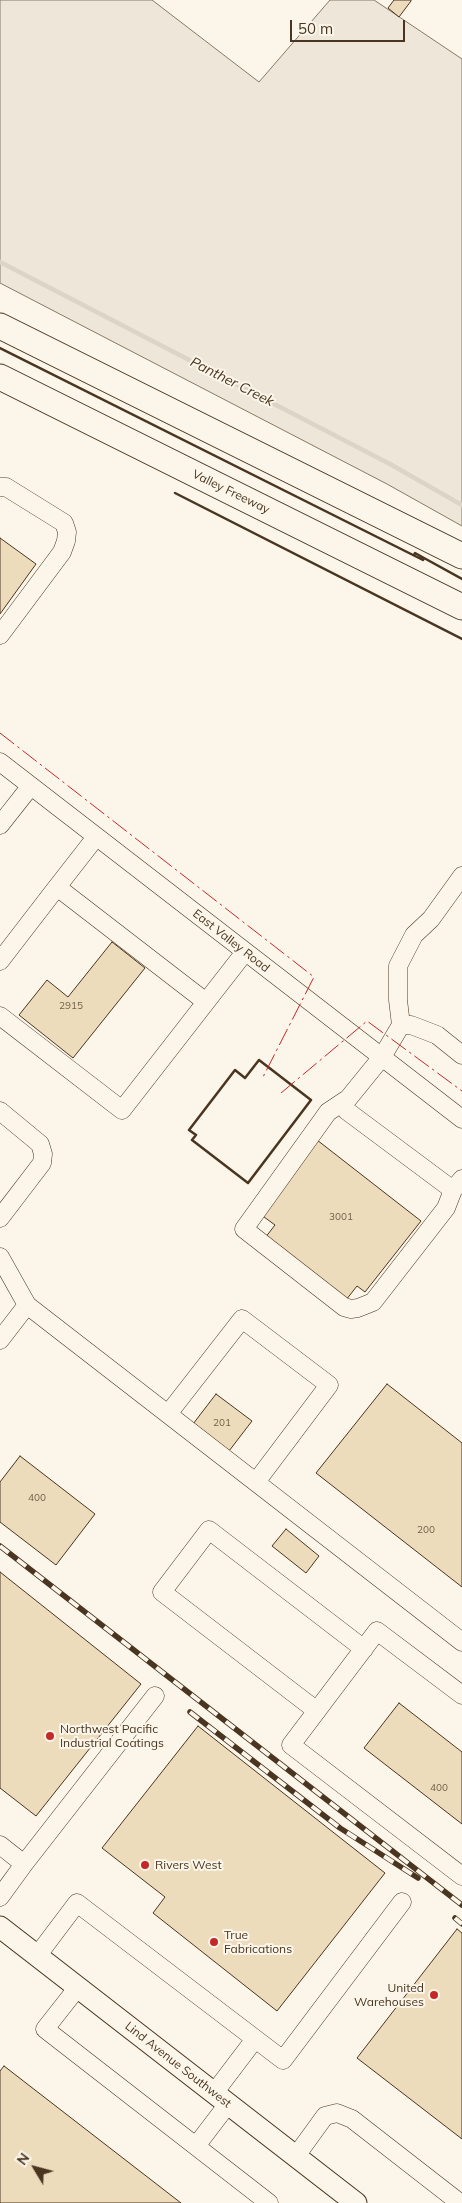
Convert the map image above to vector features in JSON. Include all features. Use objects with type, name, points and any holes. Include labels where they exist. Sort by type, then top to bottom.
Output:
[{"type":"highway","points":[[0,326],[462,556]]},
{"type":"highway","name":"Valley Freeway","points":[[0,377],[462,608]]},
{"type":"main road","name":"Lind Avenue Southwest","points":[[0,1927],[356,2203]]},
{"type":"street","points":[[0,487],[6,487],[64,523],[66,541],[62,552],[0,635]]},
{"type":"street","name":"East Valley Road","points":[[0,762],[462,1119]]},
{"type":"street","points":[[0,825],[30,787]]},
{"type":"street","points":[[0,961],[96,837]]},
{"type":"street","points":[[346,1100],[344,1105],[347,1111],[457,1185],[446,1208],[372,1302],[350,1309],[344,1307],[244,1229],[328,1112],[346,1100],[364,1082],[382,1058],[401,1025],[398,1000],[398,966],[414,935],[431,919],[462,876]]},
{"type":"street","points":[[57,887],[206,1002]]},
{"type":"street","points":[[0,1016],[122,1110],[245,952]]},
{"type":"street","points":[[401,1025],[411,1025],[437,1035],[462,1055]]},
{"type":"street","points":[[0,1112],[40,1144],[42,1163],[0,1218]]},
{"type":"street","points":[[0,1257],[28,1305],[462,1642]]},
{"type":"street","points":[[0,1340],[28,1305]]},
{"type":"street","points":[[168,1414],[242,1319],[329,1384],[256,1482]]},
{"type":"street","points":[[317,1711],[162,1592],[209,1530],[364,1649]]},
{"type":"street","points":[[462,1695],[377,1631],[291,1745],[462,1876]]},
{"type":"street","points":[[0,1897],[155,1696]]},
{"type":"street","points":[[0,1846],[24,1864]]},
{"type":"street","points":[[37,1956],[78,1903],[282,2060],[402,1902]]},
{"type":"street","points":[[78,1987],[45,2029],[269,2203]]},
{"type":"street","points":[[196,2146],[255,2039]]},
{"type":"street","points":[[296,2156],[325,2116],[336,2113],[352,2119],[450,2200]]},
{"type":"shaded area","points":[[0,0],[152,0],[259,82],[330,0],[374,0],[462,59],[462,526],[387,484],[0,283]]},
{"type":"building","points":[[394,0],[411,0],[399,17],[388,8]]},
{"type":"building","points":[[0,538],[36,564],[0,614]]},
{"type":"building","points":[[112,942],[145,968],[73,1058],[19,1015],[47,980],[68,997]]},
{"type":"building","points":[[317,1140],[421,1221],[365,1292],[357,1286],[346,1300],[265,1238],[275,1225],[260,1214]]},
{"type":"building","points":[[387,1384],[462,1443],[462,1587],[316,1473]]},
{"type":"building","points":[[216,1394],[252,1421],[229,1451],[193,1424]]},
{"type":"building","points":[[20,1456],[95,1514],[56,1565],[0,1522],[0,1482]]},
{"type":"building","points":[[286,1529],[319,1556],[306,1573],[272,1546]]},
{"type":"building","name":"Northwest Pacific Industrial Coatings","points":[[0,1572],[141,1684],[36,1816],[0,1788]]},
{"type":"building","points":[[399,1703],[462,1752],[462,1824],[364,1748]]},
{"type":"building","points":[[198,1726],[385,1873],[277,2011],[153,1913],[165,1897],[102,1848]]},
{"type":"building","name":"United Warehouses","points":[[457,1929],[462,1933],[462,2139],[357,2058]]},
{"type":"building","points":[[4,2066],[181,2203],[0,2203],[0,2071]]},
{"type":"waterway","name":"Panther Creek","points":[[0,262],[390,464],[462,505]]},
{"type":"railway","points":[[0,1546],[462,1905]]},
{"type":"railway","points":[[190,1712],[340,1828],[418,1878]]},
{"type":"railway","points":[[455,1918],[462,1924]]},
{"type":"wall","points":[[0,348],[423,560],[424,558],[415,553],[414,555]]},
{"type":"wall","points":[[175,493],[462,639]]},
{"type":"wall","points":[[424,558],[462,579]]},
{"type":"wall","points":[[259,1060],[311,1100],[248,1183],[192,1140],[196,1135],[189,1130],[235,1070],[245,1078],[259,1060]]},
{"type":"power","points":[[0,733],[314,977],[263,1077]]},
{"type":"power","points":[[281,1093],[367,1021],[462,1091]]},
{"type":"place","name":"Northwest Pacific Industrial Coatings","points":[[50,1736]]},
{"type":"place","name":"Rivers West","points":[[145,1865]]},
{"type":"place","name":"True Fabrications","points":[[214,1942]]},
{"type":"place","name":"United Warehouses","points":[[434,1995]]}]
